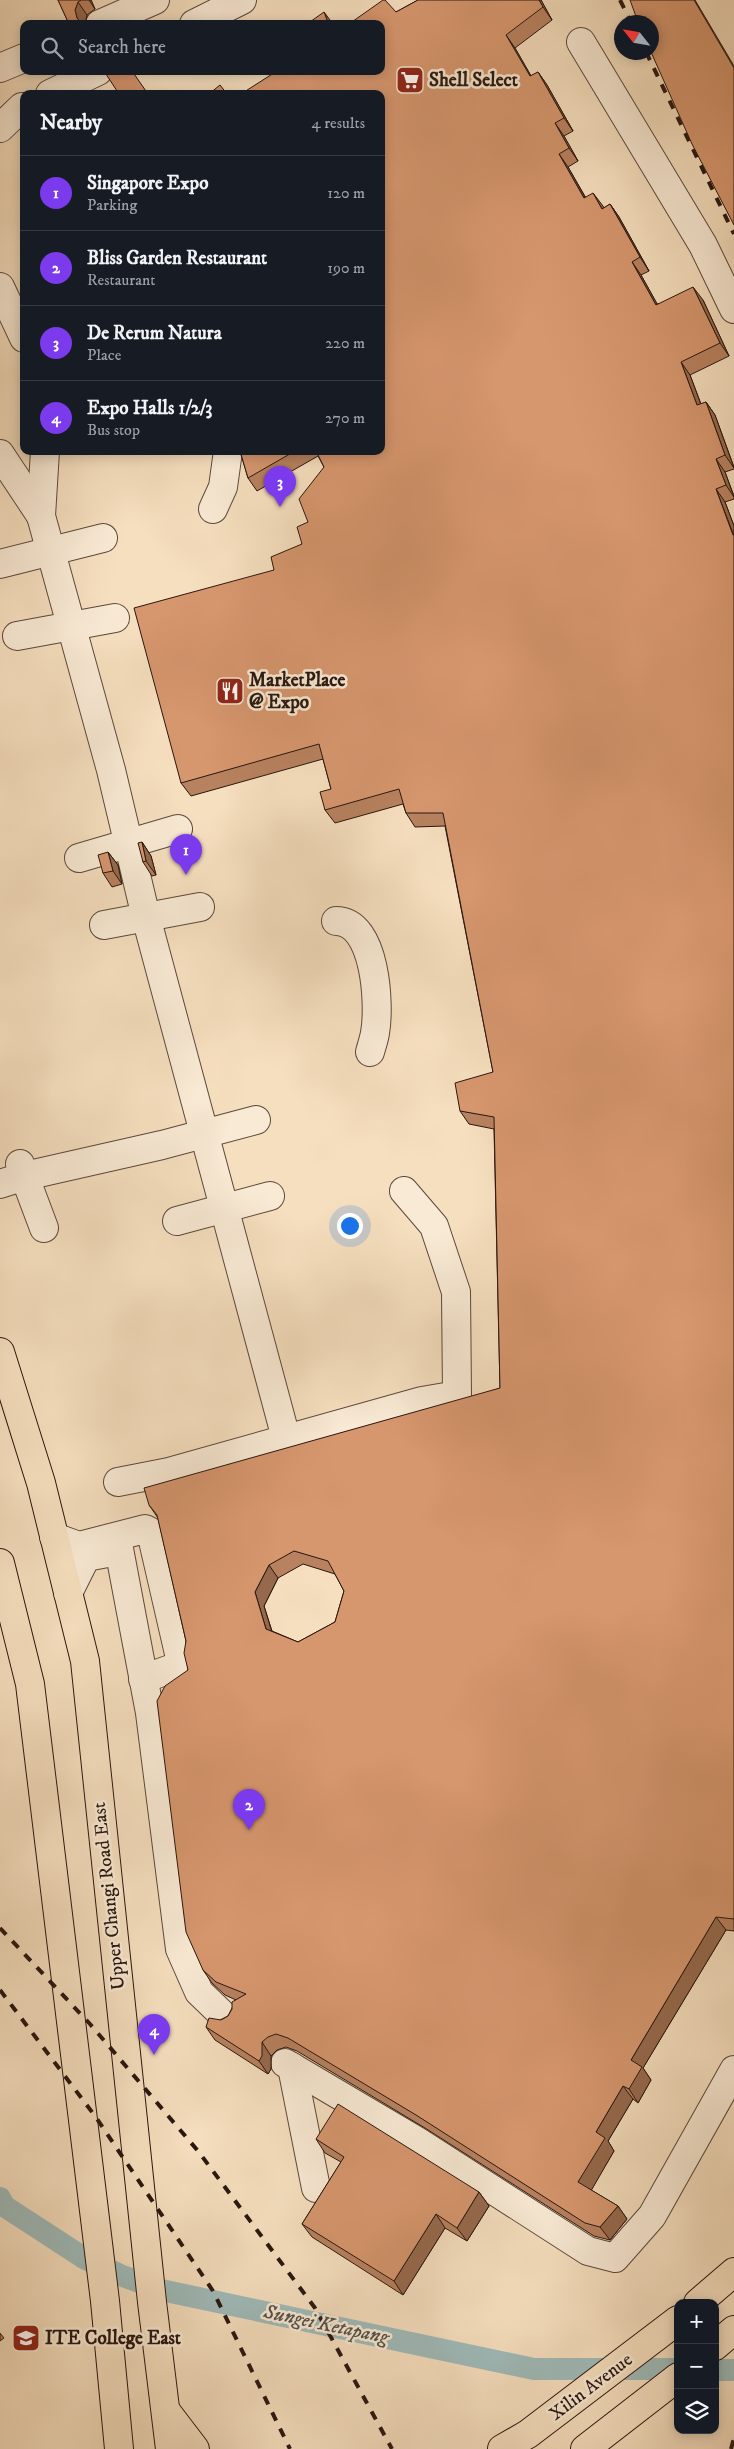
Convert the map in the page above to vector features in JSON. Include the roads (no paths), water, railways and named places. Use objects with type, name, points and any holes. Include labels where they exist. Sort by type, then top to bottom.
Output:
[{"type":"main road","name":"Upper Changi Road East","points":[[0,1352],[41,1484],[85,1661],[146,2250],[170,2449]]},
{"type":"main road","points":[[0,1563],[30,1684],[105,2301],[119,2449]]},
{"type":"main road","points":[[703,2299],[734,2272]]},
{"type":"main road","name":"Xilin Avenue","points":[[502,2449],[528,2434],[674,2323]]},
{"type":"main road","points":[[717,2344],[734,2330]]},
{"type":"main road","points":[[585,2449],[671,2383]]},
{"type":"main road","points":[[164,2408],[195,2449]]},
{"type":"street","points":[[109,20],[155,0]]},
{"type":"street","points":[[202,20],[242,0]]},
{"type":"street","points":[[581,42],[703,245],[734,309]]},
{"type":"street","points":[[0,68],[20,60]]},
{"type":"street","points":[[66,90],[91,75]]},
{"type":"street","points":[[0,128],[15,110]]},
{"type":"street","points":[[0,287],[20,330]]},
{"type":"street","points":[[0,454],[41,516]]},
{"type":"street","points":[[45,455],[41,516],[70,627],[111,770],[146,917],[286,1438]]},
{"type":"street","points":[[213,509],[223,486],[227,455]]},
{"type":"street","points":[[0,564],[103,538]]},
{"type":"street","points":[[17,636],[115,618]]},
{"type":"street","points":[[79,858],[178,829]]},
{"type":"street","points":[[104,925],[200,907]]},
{"type":"street","points":[[336,921],[347,924],[355,930],[368,952],[376,996],[375,1032],[370,1052]]},
{"type":"street","points":[[44,1228],[15,1175],[162,1145],[256,1120]]},
{"type":"street","points":[[118,1482],[169,1472],[422,1401],[457,1395],[449,1343],[456,1292],[434,1226],[404,1191]]},
{"type":"street","points":[[177,1221],[270,1196]]},
{"type":"street","points":[[68,1593],[86,1558],[146,1530],[151,1532],[180,1658],[176,1667],[143,1679]]},
{"type":"street","points":[[54,1537],[80,1546],[118,1544]]},
{"type":"street","points":[[118,1544],[150,1713],[180,1949],[199,1992],[226,2018]]},
{"type":"street","points":[[316,2188],[288,2065],[417,2141],[588,2251],[615,2258],[652,2216],[734,2070]]},
{"type":"waterway","name":"Sungei Ketapang","points":[[0,2198],[4,2206],[84,2258],[120,2275],[161,2290],[534,2369],[674,2369]]},
{"type":"waterway","name":"Sungei Ketapang","points":[[719,2370],[734,2370]]},
{"type":"railway","points":[[620,0],[628,15]]},
{"type":"railway","points":[[650,60],[734,234]]},
{"type":"railway","points":[[0,1928],[90,2024],[198,2151],[315,2308],[392,2449]]},
{"type":"railway","points":[[0,1990],[95,2116],[213,2291],[290,2449]]},
{"type":"railway","points":[[731,2449],[734,2438]]},
{"type":"place","name":"Shell Select","points":[[410,80]]},
{"type":"place","name":"De Rerum Natura","points":[[280,507]]},
{"type":"place","name":"MarketPlace @ Expo","points":[[230,691]]},
{"type":"place","name":"Singapore Expo","points":[[186,875]]},
{"type":"place","name":"Bliss Garden Restaurant","points":[[249,1830]]},
{"type":"place","name":"Expo Halls 1/2/3","points":[[154,2055]]},
{"type":"place","name":"ITE College East","points":[[26,2338]]}]
